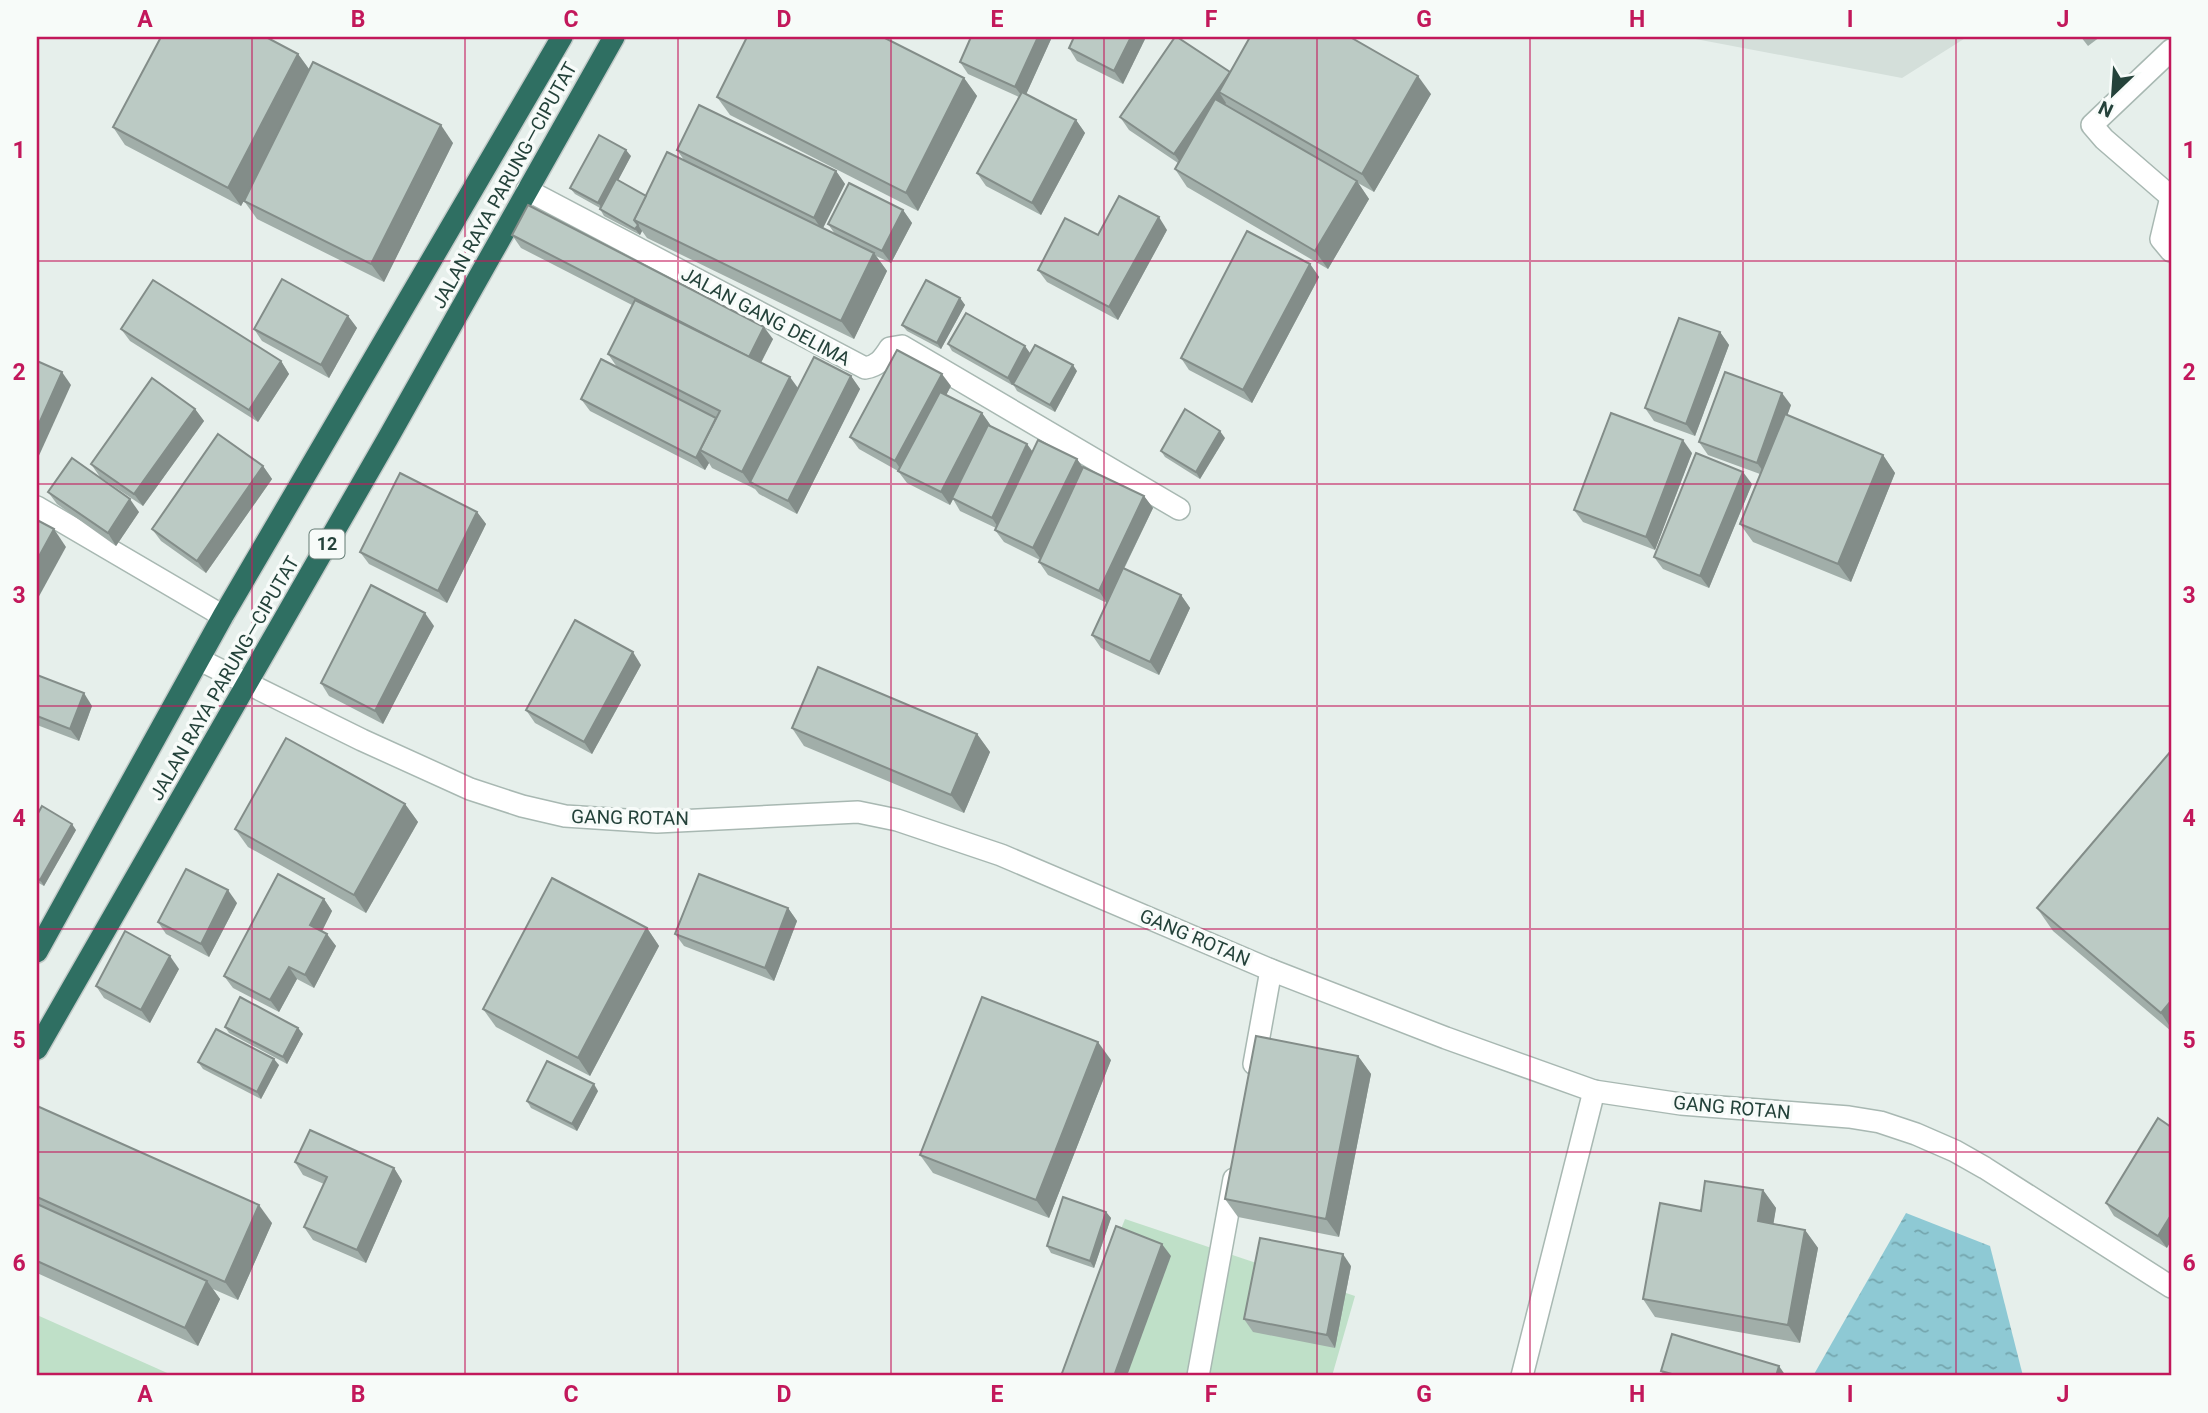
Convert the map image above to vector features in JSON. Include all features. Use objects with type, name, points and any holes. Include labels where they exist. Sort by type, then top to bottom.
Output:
[{"type":"highway","name":"JALAN RAYA PARUNG—CIPUTAT","points":[[37,952],[223,616],[562,37]]},
{"type":"highway","name":"JALAN RAYA PARUNG—CIPUTAT","points":[[37,1049],[382,449],[614,37]]},
{"type":"street","points":[[2171,50],[2092,125],[2104,139],[2171,197],[2161,239],[2171,251]]},
{"type":"street","name":"JALAN GANG DELIMA","points":[[527,190],[865,368],[874,367],[890,348],[902,346],[1179,509]]},
{"type":"street","points":[[37,508],[223,616]]},
{"type":"street","name":"GANG ROTAN","points":[[200,660],[362,740],[470,789],[522,806],[565,817],[657,822],[837,812],[858,812],[897,821],[1001,855],[1271,970],[1446,1038],[1594,1091],[1681,1104],[1849,1117],[1880,1122],[1955,1151],[1985,1168],[2171,1287]]},
{"type":"street","points":[[1252,1078],[1271,970]]},
{"type":"street","points":[[1522,1376],[1594,1091]]},
{"type":"street","points":[[1198,1376],[1237,1160]]},
{"type":"shaded area","points":[[1685,37],[1967,37],[1902,78]]},
{"type":"green space","points":[[1125,1219],[1355,1296],[1332,1376],[1062,1376]]},
{"type":"green space","points":[[37,1315],[174,1376],[37,1376]]},
{"type":"water","points":[[1906,1213],[1990,1246],[2023,1376],[1813,1376]]},
{"type":"building","points":[[161,37],[266,37],[298,54],[228,188],[113,127]]},
{"type":"building","points":[[747,37],[883,37],[964,78],[906,193],[717,97]]},
{"type":"building","points":[[971,37],[1038,37],[1015,87],[960,62]]},
{"type":"building","points":[[1074,37],[1131,37],[1114,71],[1069,48]]},
{"type":"building","points":[[1175,37],[1230,72],[1174,154],[1120,117]]},
{"type":"building","points":[[1250,37],[1350,37],[1418,76],[1362,174],[1219,92]]},
{"type":"building","points":[[313,62],[441,125],[371,264],[244,201]]},
{"type":"building","points":[[1022,92],[1076,120],[1032,203],[977,173]]},
{"type":"building","points":[[1215,99],[1357,181],[1315,251],[1175,169]]},
{"type":"building","points":[[699,105],[836,171],[814,218],[677,150]]},
{"type":"building","points":[[599,135],[626,150],[598,203],[570,188]]},
{"type":"building","points":[[667,152],[874,253],[841,321],[634,220]]},
{"type":"building","points":[[616,179],[646,196],[634,220],[638,225],[635,229],[600,209]]},
{"type":"building","points":[[849,183],[903,210],[882,251],[828,224]]},
{"type":"building","points":[[1119,196],[1159,217],[1109,307],[1038,270],[1065,218],[1098,235]]},
{"type":"building","points":[[528,205],[764,327],[749,357],[512,235]]},
{"type":"building","points":[[1247,231],[1310,264],[1243,390],[1181,358]]},
{"type":"building","points":[[282,279],[348,316],[321,365],[254,329]]},
{"type":"building","points":[[153,280],[281,361],[249,410],[121,329]]},
{"type":"building","points":[[926,280],[960,298],[937,343],[902,325]]},
{"type":"building","points":[[635,300],[790,377],[742,472],[700,450],[720,411],[608,354]]},
{"type":"building","points":[[966,313],[1025,346],[1008,378],[948,344]]},
{"type":"building","points":[[1679,318],[1720,332],[1686,424],[1645,408]]},
{"type":"building","points":[[1035,345],[1073,365],[1050,405],[1013,384]]},
{"type":"building","points":[[897,350],[942,374],[895,461],[850,437]]},
{"type":"building","points":[[814,357],[851,376],[788,501],[750,482]]},
{"type":"building","points":[[601,359],[716,418],[696,458],[581,399]]},
{"type":"building","points":[[37,361],[62,372],[37,428]]},
{"type":"building","points":[[1725,372],[1782,393],[1757,463],[1699,442]]},
{"type":"building","points":[[152,378],[195,409],[134,494],[91,464]]},
{"type":"building","points":[[940,392],[982,413],[941,492],[898,471]]},
{"type":"building","points":[[1185,409],[1220,431],[1196,472],[1161,451]]},
{"type":"building","points":[[1611,413],[1683,440],[1646,537],[1574,510]]},
{"type":"building","points":[[1785,414],[1883,455],[1838,564],[1740,524]]},
{"type":"building","points":[[988,425],[1027,444],[992,518],[952,498]]},
{"type":"building","points":[[218,434],[263,466],[197,561],[152,529]]},
{"type":"building","points":[[1038,440],[1077,459],[1033,548],[995,530]]},
{"type":"building","points":[[1696,453],[1743,472],[1700,576],[1654,557]]},
{"type":"building","points":[[72,458],[130,499],[108,533],[48,492]]},
{"type":"building","points":[[1083,467],[1144,496],[1099,591],[1039,562]]},
{"type":"building","points":[[400,473],[477,512],[438,591],[360,552]]},
{"type":"building","points":[[37,520],[54,529],[37,560]]},
{"type":"building","points":[[1123,568],[1181,595],[1150,662],[1092,635]]},
{"type":"building","points":[[371,585],[425,613],[375,711],[321,683]]},
{"type":"building","points":[[575,620],[633,652],[584,742],[526,710]]},
{"type":"building","points":[[818,667],[977,734],[951,795],[792,728]]},
{"type":"building","points":[[37,675],[84,693],[70,729],[37,716]]},
{"type":"building","points":[[286,738],[405,804],[354,895],[235,829]]},
{"type":"building","points":[[2171,751],[2171,1001],[2161,1013],[2037,908]]},
{"type":"building","points":[[42,806],[72,824],[40,880],[37,878],[37,815]]},
{"type":"building","points":[[186,869],[228,890],[201,944],[158,922]]},
{"type":"building","points":[[278,874],[324,899],[310,925],[327,934],[305,975],[289,967],[270,1000],[224,976]]},
{"type":"building","points":[[699,874],[788,908],[765,968],[675,934]]},
{"type":"building","points":[[552,878],[647,928],[578,1058],[483,1009]]},
{"type":"building","points":[[125,931],[170,956],[141,1010],[96,986]]},
{"type":"building","points":[[240,997],[298,1028],[283,1057],[225,1027]]},
{"type":"building","points":[[982,997],[1098,1042],[1036,1200],[920,1155]]},
{"type":"building","points":[[216,1029],[274,1059],[257,1092],[198,1062]]},
{"type":"building","points":[[1256,1036],[1358,1056],[1326,1219],[1225,1199]]},
{"type":"building","points":[[547,1061],[594,1084],[572,1124],[527,1101]]},
{"type":"building","points":[[37,1106],[259,1205],[225,1282],[37,1197]]},
{"type":"building","points":[[2158,1118],[2171,1127],[2171,1215],[2158,1236],[2106,1203]]},
{"type":"building","points":[[310,1130],[394,1168],[357,1250],[304,1227],[327,1177],[295,1162]]},
{"type":"building","points":[[1705,1181],[1763,1190],[1758,1221],[1805,1230],[1788,1325],[1643,1299],[1660,1203],[1701,1211]]},
{"type":"building","points":[[1063,1197],[1106,1212],[1090,1261],[1047,1246]]},
{"type":"building","points":[[37,1204],[207,1281],[185,1328],[37,1261]]},
{"type":"building","points":[[1116,1226],[1162,1244],[1114,1376],[1061,1376]]},
{"type":"building","points":[[1260,1238],[1343,1254],[1327,1335],[1244,1319]]},
{"type":"building","points":[[1672,1334],[1779,1366],[1776,1376],[1679,1376],[1661,1371]]}]
